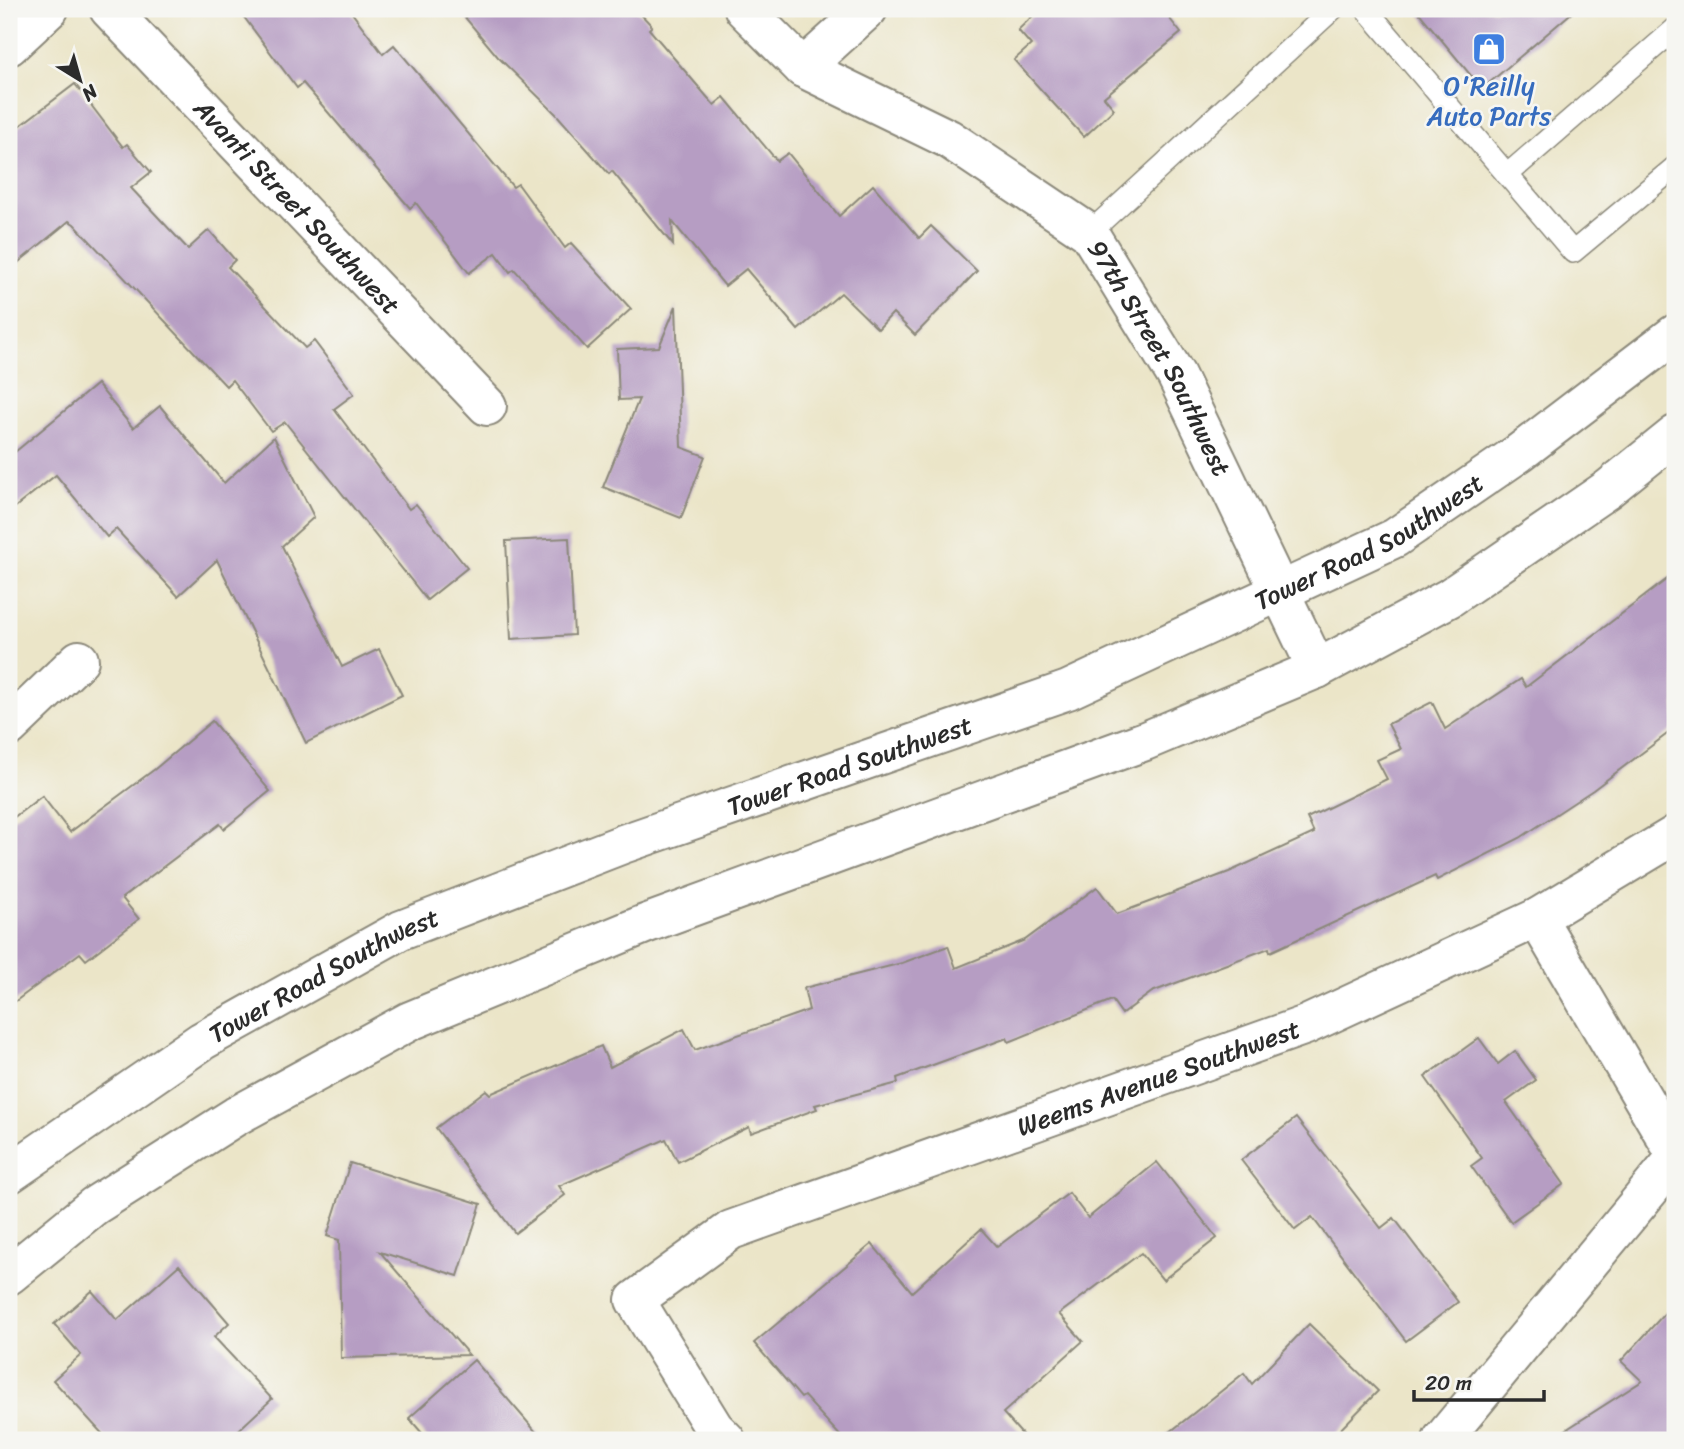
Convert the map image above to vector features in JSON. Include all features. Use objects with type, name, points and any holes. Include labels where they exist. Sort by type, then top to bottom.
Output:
[{"type":"street","points":[[9,46],[49,9]]},
{"type":"street","name":"Avanti Street Southwest","points":[[109,9],[487,406]]},
{"type":"street","name":"97th Street Southwest","points":[[744,9],[803,68],[950,139],[1088,233],[1176,374],[1317,669]]},
{"type":"street","points":[[803,68],[867,9]]},
{"type":"street","name":"Tower Road Southwest","points":[[9,1174],[202,1041],[401,930],[622,844],[1068,690],[1395,538],[1519,453],[1675,334]]},
{"type":"street","points":[[9,1275],[94,1206],[117,1191],[236,1116],[410,1021],[645,923],[1145,741],[1317,669],[1449,598],[1608,489],[1675,435]]},
{"type":"street","points":[[9,727],[79,660]]},
{"type":"street","name":"Weems Avenue Southwest","points":[[726,1440],[714,1428],[635,1300],[730,1230],[1306,1025],[1537,918],[1675,835]]},
{"type":"street","points":[[1537,918],[1675,1153]]},
{"type":"street","points":[[1442,1440],[1675,1159]]},
{"type":"lane","points":[[1088,233],[1333,9]]},
{"type":"lane","points":[[1366,9],[1573,253],[1675,167]]},
{"type":"lane","points":[[1507,175],[1675,29]]},
{"type":"building","points":[[238,9],[349,9],[383,54],[394,45],[513,187],[518,184],[565,248],[571,243],[631,309],[587,349],[514,269],[510,272],[496,253],[469,273],[416,203],[410,208],[303,83],[297,88]]},
{"type":"building","points":[[458,9],[636,9],[652,26],[649,29],[714,105],[724,97],[777,161],[788,153],[839,216],[873,185],[919,238],[931,226],[977,271],[915,335],[893,313],[878,329],[841,293],[798,330],[746,269],[725,286],[672,221],[673,245],[612,171],[609,174],[557,115],[498,57]]},
{"type":"building","points":[[1040,9],[1162,9],[1181,33],[1104,97],[1114,109],[1084,137],[1014,60],[1031,45],[1018,30]]},
{"type":"building","name":"O'Reilly Auto Parts","points":[[1416,9],[1576,9],[1482,89]]},
{"type":"building","points":[[75,84],[123,147],[127,144],[151,172],[131,188],[188,249],[209,230],[235,260],[228,267],[305,348],[314,341],[354,394],[334,409],[409,509],[416,504],[467,568],[427,600],[285,422],[271,431],[232,380],[226,386],[74,224],[69,221],[9,270],[9,134]]},
{"type":"building","points":[[676,306],[681,447],[705,456],[681,518],[603,487],[639,399],[619,400],[617,349],[659,347]]},
{"type":"building","points":[[97,384],[133,428],[160,406],[224,483],[274,437],[314,517],[282,546],[342,667],[379,649],[402,695],[306,743],[217,560],[178,596],[116,529],[107,537],[56,475],[9,512],[9,457]]},
{"type":"building","points":[[569,538],[574,635],[511,639],[506,541]]},
{"type":"building","points":[[1675,573],[1675,728],[1593,790],[1520,838],[1437,880],[1435,876],[1270,952],[1269,948],[1152,992],[1122,1014],[1112,1000],[1009,1042],[1007,1038],[897,1078],[898,1083],[815,1105],[817,1109],[751,1133],[749,1127],[678,1162],[666,1139],[559,1186],[565,1195],[515,1233],[436,1128],[486,1090],[490,1094],[601,1046],[610,1067],[684,1029],[695,1050],[809,1010],[804,988],[902,963],[948,946],[956,968],[1025,940],[1097,887],[1117,914],[1229,872],[1314,833],[1307,818],[1387,779],[1377,760],[1401,749],[1388,724],[1432,702],[1445,729],[1521,679],[1526,687]]},
{"type":"building","points":[[212,721],[270,791],[224,829],[220,824],[122,898],[139,919],[86,960],[80,953],[9,1006],[9,821],[42,796],[70,832],[155,769]]},
{"type":"building","points":[[1479,1038],[1498,1064],[1515,1051],[1536,1080],[1506,1102],[1564,1184],[1511,1222],[1471,1166],[1482,1158],[1425,1077]]},
{"type":"building","points":[[1296,1118],[1381,1228],[1394,1218],[1458,1302],[1406,1341],[1312,1217],[1295,1230],[1241,1160]]},
{"type":"building","points":[[1157,1162],[1217,1238],[1163,1280],[1141,1253],[1059,1314],[1083,1341],[1003,1413],[1027,1440],[844,1440],[804,1396],[801,1398],[754,1343],[872,1244],[912,1292],[981,1229],[997,1247],[1069,1193],[1088,1218]]},
{"type":"building","points":[[350,1163],[481,1204],[458,1276],[380,1252],[469,1355],[341,1358],[339,1240],[327,1236]]},
{"type":"building","points":[[179,1265],[229,1323],[214,1337],[272,1399],[228,1440],[108,1440],[53,1380],[81,1355],[54,1324],[92,1291],[117,1320]]},
{"type":"building","points":[[1675,1302],[1675,1440],[1550,1440],[1642,1381],[1621,1361]]},
{"type":"building","points":[[1309,1324],[1378,1391],[1330,1440],[1160,1440],[1244,1373],[1252,1384]]},
{"type":"building","points":[[474,1360],[543,1440],[428,1440],[409,1418]]},
{"type":"place","name":"O'Reilly Auto Parts","points":[[1489,49]]}]
